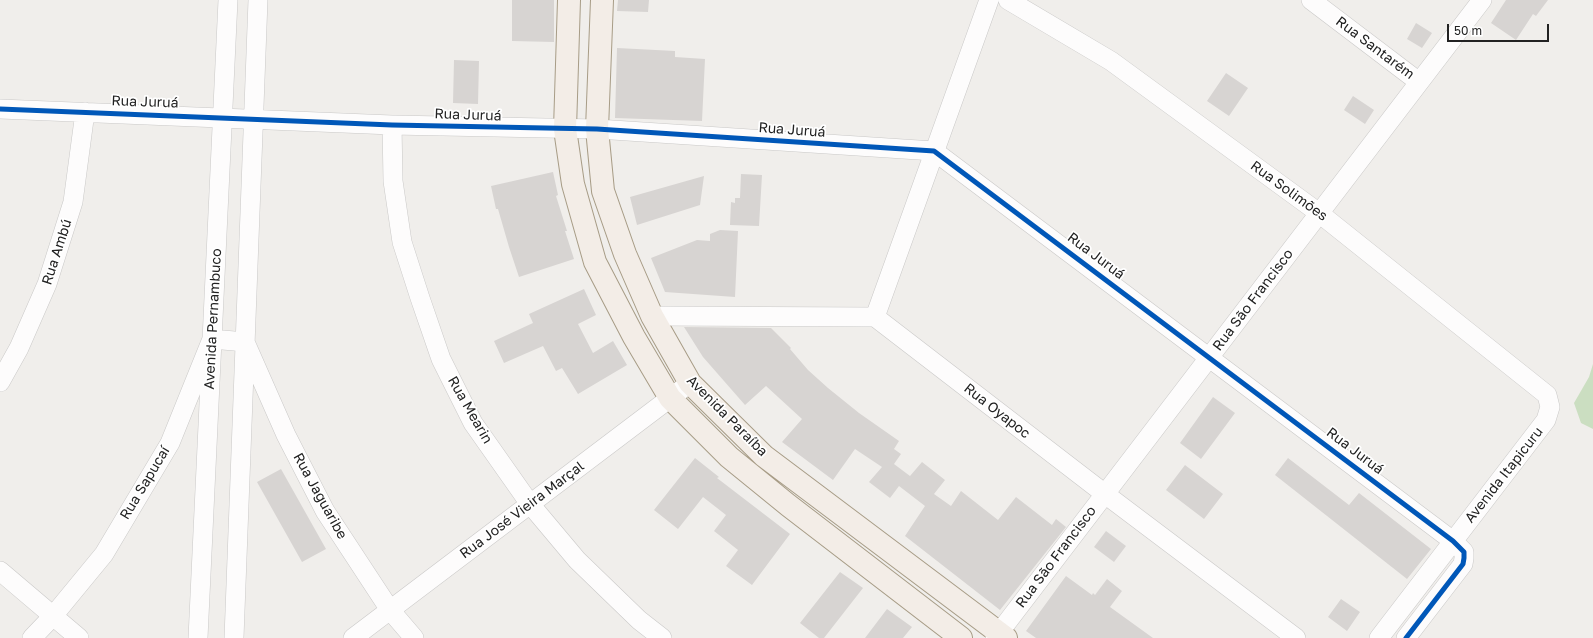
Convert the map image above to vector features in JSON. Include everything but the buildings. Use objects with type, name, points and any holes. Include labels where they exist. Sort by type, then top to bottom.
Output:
[{"type":"main road","name":"Avenida Paraíba","points":[[569,0],[565,129],[574,184],[595,262],[634,337],[670,398],[729,457],[808,521],[961,638]]},
{"type":"main road","name":"Avenida Paraíba","points":[[602,0],[597,129],[603,191],[625,254],[652,316],[690,383],[764,456],[1000,636]]},
{"type":"main road","points":[[808,521],[823,500]]},
{"type":"street","name":"Avenida Pernambuco","points":[[198,638],[228,0]]},
{"type":"street","points":[[234,638],[258,0]]},
{"type":"street","points":[[652,316],[874,317],[989,0]]},
{"type":"street","name":"Rua Solimões","points":[[1008,0],[1111,61],[1320,213],[1547,395],[1550,407]]},
{"type":"street","name":"Rua Santarém","points":[[1311,0],[1419,82]]},
{"type":"street","name":"Rua São Francisco","points":[[1000,636],[1105,494],[1482,0]]},
{"type":"street","name":"Rua Juruá","points":[[0,109],[254,118],[392,125],[597,129],[934,150],[1453,541]]},
{"type":"street","name":"Rua Ambú","points":[[0,382],[19,348],[47,284],[73,202],[85,112]]},
{"type":"street","name":"Rua Mearin","points":[[392,125],[393,181],[402,242],[441,359],[473,423],[530,504],[577,560],[639,620],[662,638]]},
{"type":"street","name":"Rua Oyapoc","points":[[874,317],[1296,638]]},
{"type":"street","points":[[212,339],[245,342]]},
{"type":"street","name":"Rua Sapucaí","points":[[32,638],[53,616],[104,554],[170,443],[212,339]]},
{"type":"street","name":"Rua Jaguaribe","points":[[245,342],[286,435],[325,511],[390,610],[414,638]]},
{"type":"street","name":"Rua José Vieira Marçal","points":[[353,638],[690,383]]},
{"type":"street","name":"Avenida Itapicuru","points":[[1379,638],[1546,420],[1550,407]]},
{"type":"street","points":[[1406,638],[1462,564],[1464,552],[1453,541]]},
{"type":"street","points":[[0,571],[79,638]]},
{"type":"green space","points":[[1593,364],[1593,429],[1581,423],[1574,403],[1589,377]]},
{"type":"cycle path","points":[[0,109],[392,125],[597,129],[934,151],[1453,541],[1464,552],[1463,564],[1406,638]]}]
